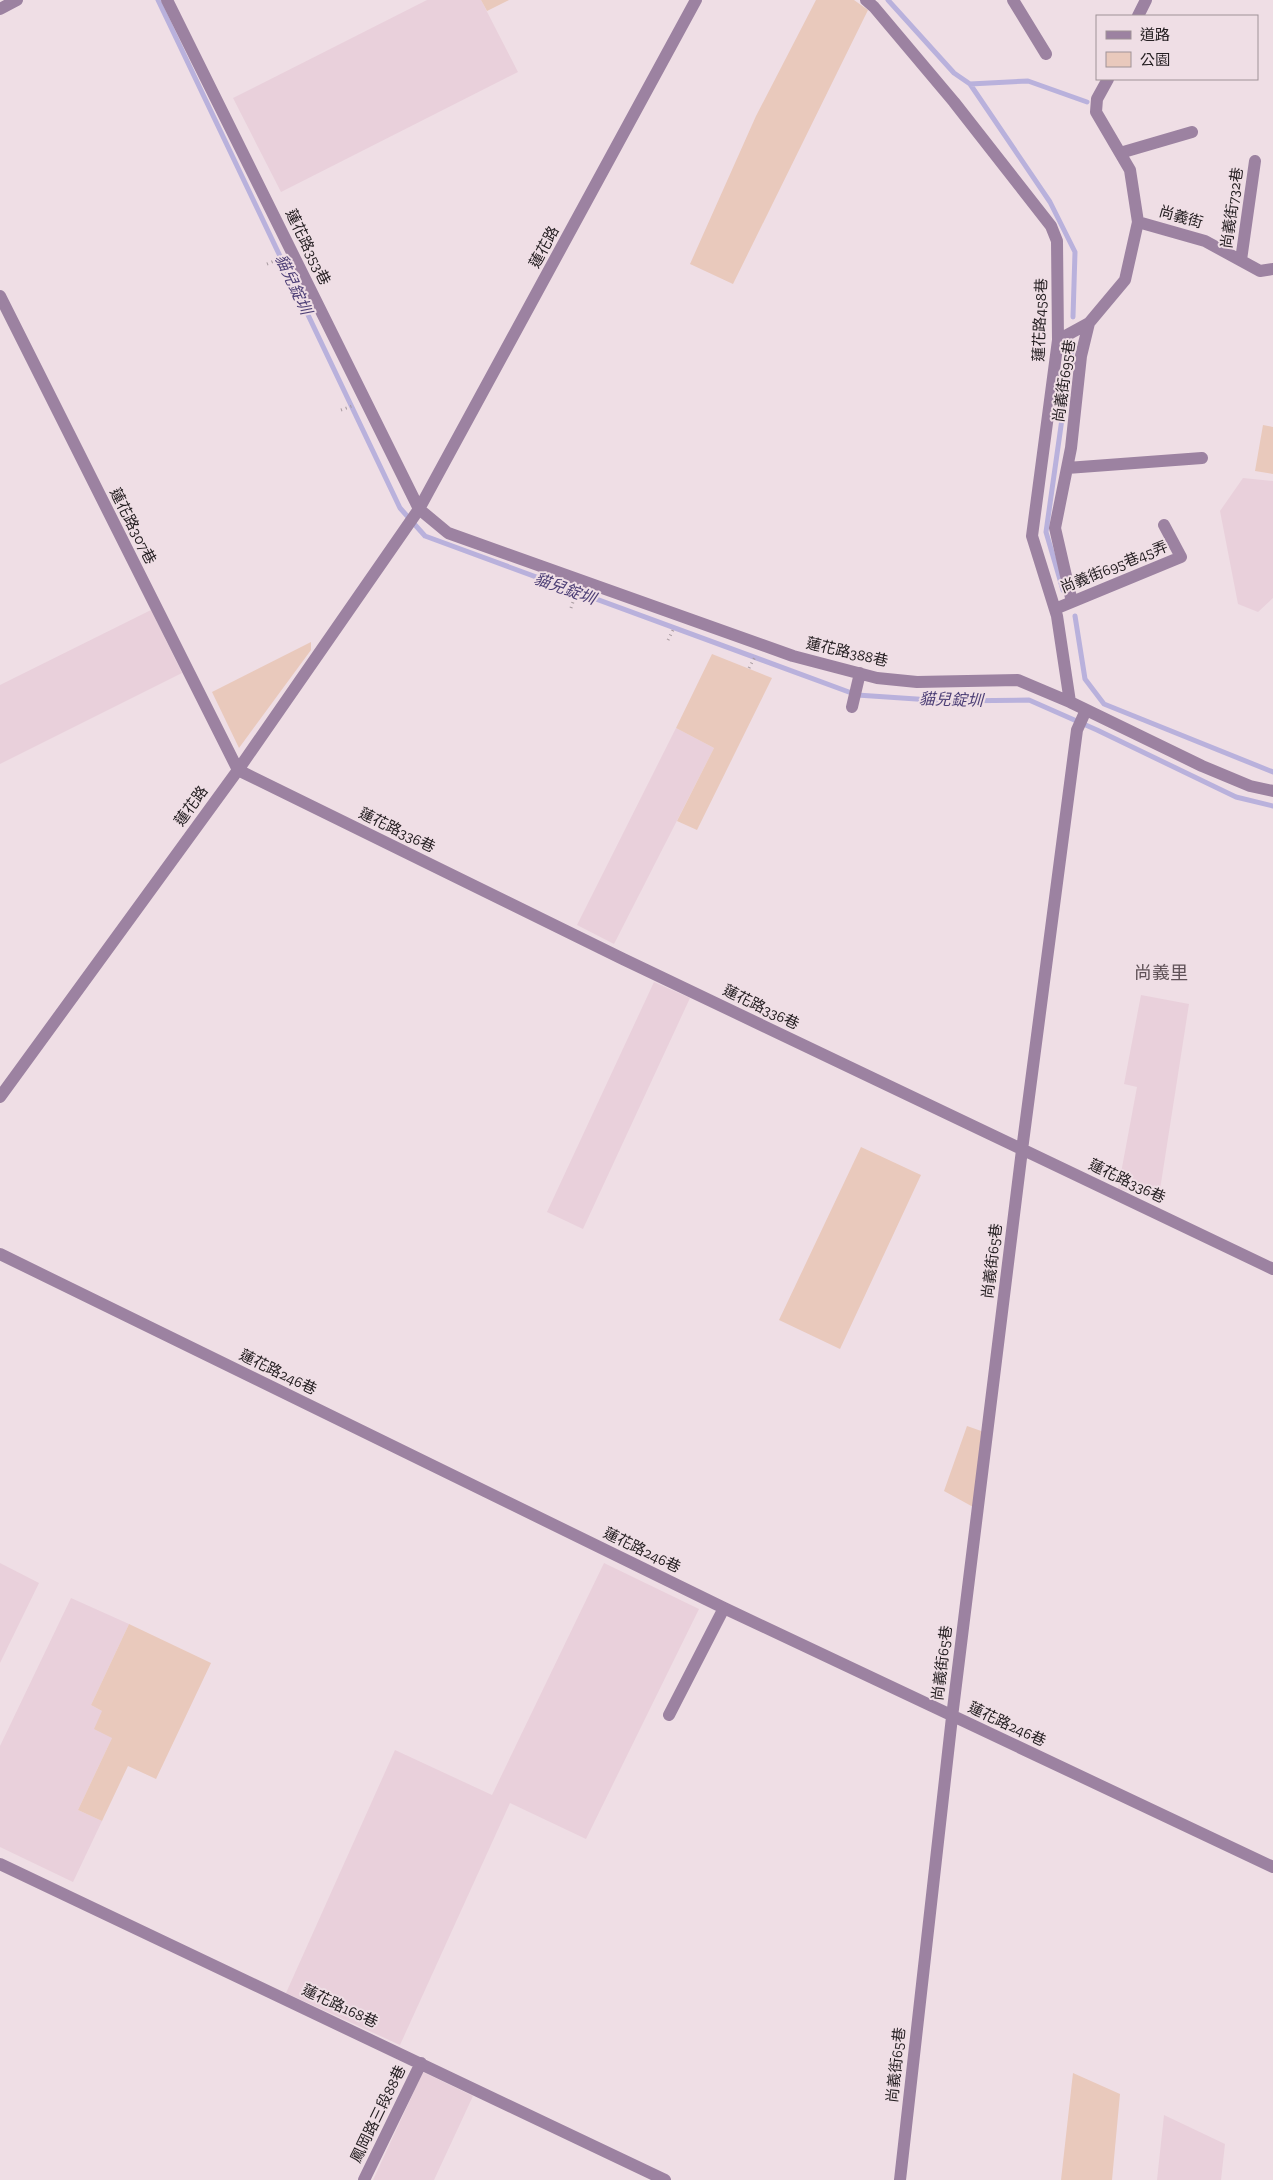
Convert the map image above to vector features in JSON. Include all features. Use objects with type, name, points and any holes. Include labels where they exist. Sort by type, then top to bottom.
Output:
[{"type":"street","points":[[0,9],[17,0]]},
{"type":"street","name":"蓮花路353巷","points":[[167,0],[419,509]]},
{"type":"street","name":"蓮花路","points":[[0,1097],[238,770],[419,509],[696,0]]},
{"type":"street","name":"蓮花路458巷","points":[[866,0],[954,102],[1051,226],[1057,241],[1058,340],[1032,536],[1054,610],[1070,702]]},
{"type":"street","points":[[1012,0],[1046,54]]},
{"type":"street","points":[[1138,15],[1146,0]]},
{"type":"street","name":"尚義街","points":[[1107,80],[1097,99],[1096,112],[1130,170],[1138,222],[1205,241],[1260,271],[1273,269]]},
{"type":"street","points":[[1120,153],[1192,132]]},
{"type":"street","name":"尚義街732巷","points":[[1241,260],[1255,161]]},
{"type":"street","name":"尚義街695巷","points":[[1072,602],[1055,528],[1071,448],[1081,356],[1090,323],[1125,280],[1138,222]]},
{"type":"street","name":"蓮花路307巷","points":[[0,296],[238,770]]},
{"type":"street","points":[[1058,340],[1090,323]]},
{"type":"street","points":[[1067,468],[1202,458]]},
{"type":"street","name":"蓮花路388巷","points":[[419,509],[448,533],[793,656],[877,678],[917,682],[1018,680],[1070,702],[1202,766],[1250,786],[1273,790]]},
{"type":"street","name":"尚義街695巷45弄","points":[[1054,610],[1180,557],[1164,526]]},
{"type":"street","points":[[852,707],[860,673]]},
{"type":"street","name":"尚義街65巷","points":[[900,2180],[952,1717],[1022,1150],[1077,730],[1086,710]]},
{"type":"street","name":"蓮花路336巷","points":[[238,770],[623,959],[1273,1268]]},
{"type":"street","name":"蓮花路246巷","points":[[0,1254],[724,1608],[1273,1867]]},
{"type":"street","points":[[669,1715],[724,1608]]},
{"type":"street","name":"蓮花路168巷","points":[[0,1864],[421,2062],[665,2180]]},
{"type":"street","name":"鳳岡路三段88巷","points":[[364,2180],[421,2062]]},
{"type":"shaded area","points":[[427,0],[481,0],[518,72],[281,192],[233,98]]},
{"type":"shaded area","points":[[1243,478],[1273,481],[1273,598],[1258,612],[1238,604],[1220,511]]},
{"type":"shaded area","points":[[151,610],[182,673],[0,764],[0,685]]},
{"type":"shaded area","points":[[676,728],[714,748],[614,944],[577,925]]},
{"type":"shaded area","points":[[654,982],[690,998],[583,1229],[547,1212]]},
{"type":"shaded area","points":[[1141,995],[1189,1004],[1159,1196],[1118,1189],[1137,1087],[1124,1084]]},
{"type":"shaded area","points":[[0,1563],[39,1583],[0,1663]]},
{"type":"shaded area","points":[[604,1563],[699,1609],[586,1839],[510,1803],[400,2045],[286,1993],[395,1750],[492,1795]]},
{"type":"shaded area","points":[[71,1598],[129,1624],[91,1705],[102,1711],[112,1738],[78,1810],[102,1821],[73,1882],[0,1847],[0,1746]]},
{"type":"shaded area","points":[[423,2072],[473,2096],[434,2180],[373,2180]]},
{"type":"shaded area","points":[[1164,2115],[1225,2144],[1221,2180],[1157,2180]]},
{"type":"green space","points":[[481,0],[509,0],[487,11]]},
{"type":"green space","points":[[816,0],[854,0],[868,10],[733,284],[690,264],[756,116]]},
{"type":"green space","points":[[1263,425],[1273,427],[1273,474],[1255,471]]},
{"type":"green space","points":[[311,642],[311,650],[239,748],[212,692]]},
{"type":"green space","points":[[712,654],[772,678],[697,830],[677,821],[714,748],[676,728]]},
{"type":"green space","points":[[861,1147],[921,1175],[840,1349],[779,1320]]},
{"type":"green space","points":[[967,1426],[984,1432],[975,1508],[944,1491]]},
{"type":"green space","points":[[129,1624],[211,1663],[156,1779],[128,1766],[102,1821],[78,1810],[112,1738],[94,1729],[102,1711],[91,1705]]},
{"type":"green space","points":[[1073,2073],[1120,2094],[1112,2180],[1061,2180]]},
{"type":"waterway","name":"貓兒錠圳","points":[[158,0],[400,508],[425,536],[857,695],[946,701],[1029,700],[1097,730],[1236,797],[1273,806]]},
{"type":"waterway","points":[[888,0],[954,73],[970,84],[1028,81],[1087,102]]},
{"type":"waterway","points":[[970,84],[1050,202],[1075,252],[1073,317]]},
{"type":"waterway","points":[[1063,590],[1046,532],[1072,348]]},
{"type":"waterway","points":[[1075,616],[1085,679],[1104,704],[1273,772]]},
{"type":"district","name":"尚義里","points":[[1161,973]]}]
